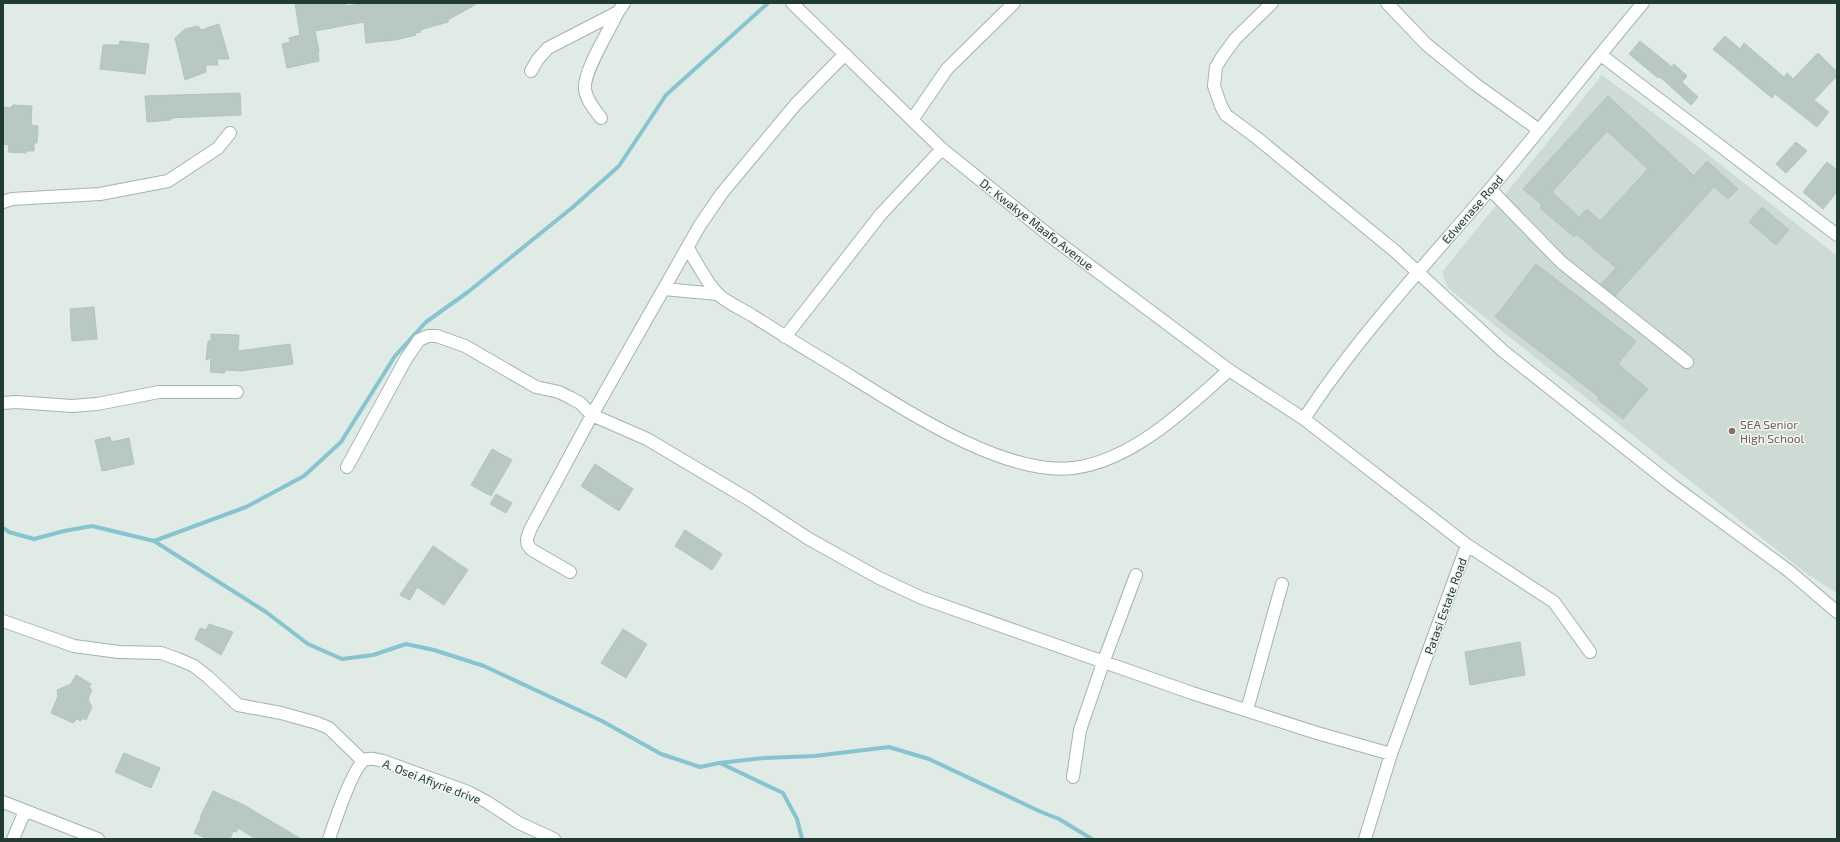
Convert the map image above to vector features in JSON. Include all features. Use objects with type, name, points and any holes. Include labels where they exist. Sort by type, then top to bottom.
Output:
[{"type":"street","name":"Dr. Kwakye Maafo Avenue","points":[[792,3],[942,148],[1076,257],[1229,370],[1304,418]]},
{"type":"street","points":[[912,120],[948,69],[1014,3]]},
{"type":"street","points":[[1272,3],[1236,39],[1222,56],[1216,67],[1214,86],[1226,115],[1321,190],[1419,273],[1503,351],[1672,485],[1789,571],[1837,612]]},
{"type":"street","points":[[1387,3],[1432,49],[1475,84],[1539,130]]},
{"type":"street","name":"Edwenase Road","points":[[1304,418],[1333,376],[1490,189],[1643,3]]},
{"type":"street","points":[[531,71],[538,59],[548,48],[621,8]]},
{"type":"street","points":[[601,118],[588,98],[585,90],[585,83],[592,63],[621,8]]},
{"type":"street","points":[[570,572],[532,550],[528,546],[526,541],[531,528],[619,365],[700,225],[722,193],[796,104],[845,54]]},
{"type":"street","points":[[1601,55],[1837,235]]},
{"type":"street","points":[[3,202],[12,199],[100,194],[168,181],[218,148],[230,133]]},
{"type":"street","points":[[784,337],[881,214],[942,148]]},
{"type":"street","points":[[1490,189],[1562,262],[1687,362]]},
{"type":"street","points":[[688,248],[717,294],[784,337],[922,420],[953,436],[995,454],[1022,463],[1053,469],[1086,466],[1108,460],[1173,418],[1229,370]]},
{"type":"street","points":[[664,289],[717,294]]},
{"type":"street","points":[[347,467],[406,360],[419,340],[428,336],[437,336],[465,346],[536,387],[559,392],[571,398],[592,415],[635,433],[658,445],[748,499],[810,539],[879,578],[922,598],[1192,693],[1391,754]]},
{"type":"street","points":[[3,403],[16,402],[72,406],[97,404],[159,392],[237,392]]},
{"type":"street","name":"Patasi Estate Road","points":[[1304,418],[1467,545],[1391,754],[1365,839]]},
{"type":"street","points":[[1467,545],[1554,602],[1590,652]]},
{"type":"street","points":[[1073,777],[1080,730],[1103,662],[1136,575]]},
{"type":"street","points":[[1248,710],[1282,584]]},
{"type":"street","points":[[3,621],[74,646],[119,652],[161,653],[194,666],[238,705],[296,717],[329,728],[362,760],[343,800],[329,839]]},
{"type":"street","name":"A. Osei Afiyrie drive","points":[[362,760],[368,758],[383,761],[468,792],[520,823],[554,839]]},
{"type":"street","points":[[3,802],[98,839]]},
{"type":"street","points":[[13,839],[25,811]]},
{"type":"shaded area","name":"SEA Senior High School","points":[[1602,75],[1678,131],[1837,256],[1837,593],[1807,574],[1448,288],[1442,272]]},
{"type":"building","points":[[295,3],[346,3],[346,6],[369,3],[478,3],[448,20],[448,22],[420,30],[421,32],[415,33],[416,35],[395,40],[366,43],[364,22],[315,31],[319,51],[319,61],[287,68],[282,44],[290,42],[289,38],[300,35]]},
{"type":"building","points":[[219,24],[229,59],[217,59],[218,65],[206,65],[206,72],[185,80],[175,38],[185,29],[198,26],[201,30]]},
{"type":"building","points":[[1725,36],[1740,49],[1744,43],[1784,77],[1787,73],[1793,79],[1818,53],[1837,72],[1837,76],[1814,100],[1829,112],[1817,127],[1775,94],[1772,98],[1713,49]]},
{"type":"building","points":[[120,41],[149,44],[145,74],[100,69],[103,45],[119,45]]},
{"type":"building","points":[[1640,41],[1672,67],[1674,64],[1687,76],[1682,82],[1698,97],[1691,105],[1660,77],[1658,78],[1629,54]]},
{"type":"building","points":[[240,93],[241,115],[171,118],[171,120],[147,122],[145,96]]},
{"type":"building","points":[[1608,96],[1694,176],[1707,161],[1738,189],[1728,199],[1714,187],[1615,296],[1601,284],[1616,268],[1576,234],[1574,237],[1540,208],[1542,205],[1523,189]],"holes":[[[1607,131],[1648,169],[1600,221],[1587,209],[1579,217],[1552,192]]]},
{"type":"building","points":[[13,105],[32,106],[31,125],[38,126],[37,143],[34,143],[34,151],[26,151],[26,153],[8,152],[9,145],[3,144],[3,107],[10,108]]},
{"type":"building","points":[[1796,142],[1807,151],[1786,173],[1776,164]]},
{"type":"building","points":[[1827,162],[1837,170],[1837,192],[1823,209],[1803,192]]},
{"type":"building","points":[[1762,207],[1789,230],[1776,245],[1749,222]]},
{"type":"building","points":[[1536,264],[1636,341],[1618,364],[1648,389],[1623,419],[1597,399],[1599,397],[1495,317]]},
{"type":"building","points":[[94,307],[97,339],[72,341],[70,309]]},
{"type":"building","points":[[211,334],[239,335],[238,351],[290,344],[293,364],[241,371],[226,370],[224,373],[210,372],[211,358],[206,360],[208,341],[211,341]]},
{"type":"building","points":[[110,437],[111,442],[129,438],[134,464],[102,471],[95,440]]},
{"type":"building","points":[[492,449],[512,460],[491,496],[471,485]]},
{"type":"building","points":[[595,464],[633,489],[619,511],[581,486]]},
{"type":"building","points":[[496,494],[512,503],[506,513],[490,504]]},
{"type":"building","points":[[685,530],[722,554],[712,570],[675,546]]},
{"type":"building","points":[[433,546],[468,570],[444,605],[417,587],[410,600],[400,595]]},
{"type":"building","points":[[209,624],[233,632],[221,655],[195,639],[200,628],[206,630]]},
{"type":"building","points":[[623,629],[647,644],[626,678],[601,663]]},
{"type":"building","points":[[1520,642],[1525,675],[1470,685],[1465,652]]},
{"type":"building","points":[[76,675],[91,684],[89,687],[92,690],[88,699],[92,707],[86,720],[82,718],[81,721],[77,719],[73,723],[51,713],[58,696],[57,690],[71,684]]},
{"type":"building","points":[[124,753],[160,768],[151,788],[115,772]]},
{"type":"building","points":[[213,791],[244,805],[301,839],[256,839],[238,828],[236,832],[233,831],[230,839],[208,839],[194,833]]},
{"type":"waterway","points":[[154,541],[246,507],[304,476],[341,442],[395,356],[426,322],[468,292],[573,207],[619,166],[666,95],[768,3]]},
{"type":"waterway","points":[[3,528],[9,532],[34,539],[64,531],[92,526],[154,541],[266,612],[308,644],[342,659],[373,655],[406,644],[434,650],[484,666],[602,721],[661,754],[700,767],[719,763],[765,758],[815,756],[889,747],[929,759],[1059,819],[1092,839]]},
{"type":"waterway","points":[[720,763],[783,793],[797,819],[802,839]]},
{"type":"place","name":"SEA Senior High School","points":[[1732,431]]}]
